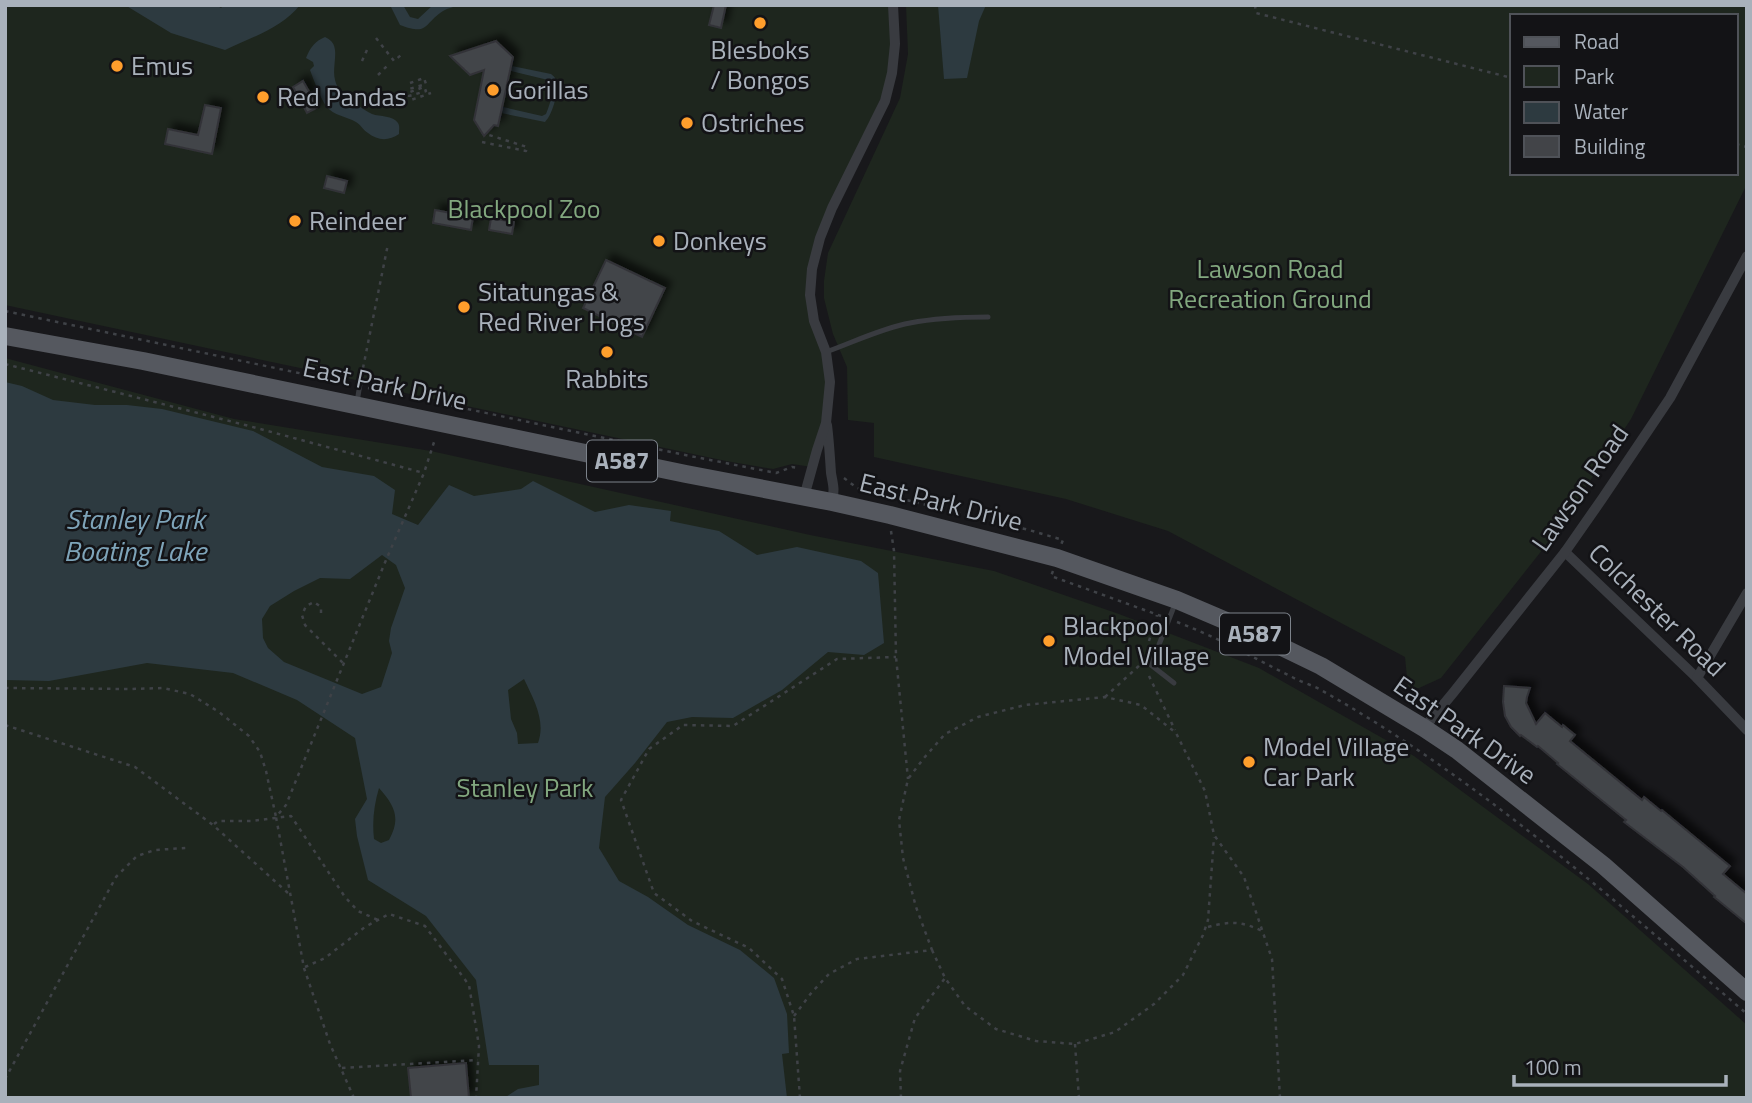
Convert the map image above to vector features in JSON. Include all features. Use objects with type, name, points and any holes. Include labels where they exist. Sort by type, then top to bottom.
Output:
[{"type":"main road","name":"East Park Drive","points":[[5,336],[356,405],[438,429],[832,502],[1057,558],[1177,600],[1321,666],[1457,750],[1603,865],[1747,992]]},
{"type":"street","points":[[804,497],[826,423],[830,382],[827,352],[814,321],[810,295],[811,269],[832,208],[885,101],[895,44],[893,5]]},
{"type":"street","name":"Lawson Road","points":[[1424,728],[1565,552],[1670,398],[1746,262]]},
{"type":"street","points":[[826,423],[835,488],[832,502]]},
{"type":"street","name":"Colchester Road","points":[[1565,552],[1697,678],[1747,730]]},
{"type":"street","points":[[1697,678],[1747,593]]},
{"type":"street","points":[[1747,972],[1744,979],[1747,992]]},
{"type":"lane","points":[[827,352],[909,323],[988,317]]},
{"type":"lane","points":[[356,405],[361,378]]},
{"type":"lane","points":[[1174,683],[1151,665],[1177,600]]},
{"type":"path","points":[[1255,5],[1256,13],[1510,77]]},
{"type":"path","points":[[376,38],[394,61],[401,55]]},
{"type":"path","points":[[362,61],[367,50]]},
{"type":"path","points":[[378,75],[387,66]]},
{"type":"path","points":[[410,83],[424,78],[426,83],[430,93],[411,100],[410,96],[426,91],[424,87],[410,92],[409,89],[426,83]]},
{"type":"path","points":[[482,142],[526,151],[527,146],[486,134]]},
{"type":"path","points":[[361,378],[388,244]]},
{"type":"path","name":"East Park Drive","points":[[5,311],[351,384]]},
{"type":"path","points":[[5,364],[424,473]]},
{"type":"path","name":"East Park Drive","points":[[366,387],[776,473],[792,467],[805,469]]},
{"type":"path","points":[[276,817],[286,805],[424,473],[438,429]]},
{"type":"path","name":"East Park Drive","points":[[839,476],[846,478],[857,488],[1063,540]]},
{"type":"path","points":[[891,538],[894,551],[896,657],[908,779],[899,820],[903,858],[916,907],[946,978],[965,1006],[996,1029],[1036,1041],[1075,1044],[1115,1032],[1154,1004],[1183,975],[1206,928],[1214,835],[1205,791],[1148,673]]},
{"type":"path","points":[[1051,576],[1162,617]]},
{"type":"path","points":[[321,612],[321,607],[314,602],[306,606],[302,615],[305,625],[343,663]]},
{"type":"path","points":[[1146,650],[1157,615]]},
{"type":"path","name":"East Park Drive","points":[[1177,622],[1227,643],[1318,689],[1387,730],[1472,788],[1647,928],[1747,1014]]},
{"type":"path","points":[[800,1098],[794,1016],[782,979],[749,948],[692,921],[654,892],[621,800],[649,749],[683,725],[733,726],[837,659],[896,657]]},
{"type":"path","points":[[1105,697],[1143,662]]},
{"type":"path","points":[[5,688],[163,688],[190,694],[219,712],[249,736],[260,752],[266,771],[304,968],[330,1044],[354,1098]]},
{"type":"path","points":[[908,779],[945,734],[978,717],[1025,705],[1105,697],[1141,705],[1176,733]]},
{"type":"path","points":[[5,725],[135,767],[213,825],[290,896]]},
{"type":"path","points":[[213,825],[218,821],[251,821],[291,816],[345,897],[358,911],[378,920]]},
{"type":"path","points":[[1214,835],[1244,877],[1272,959],[1280,1098]]},
{"type":"path","points":[[5,1079],[116,877],[137,856],[155,850],[186,848]]},
{"type":"path","points":[[304,968],[325,958],[388,914],[425,926],[469,985],[479,1046],[476,1098]]},
{"type":"path","points":[[1206,928],[1224,922],[1235,922],[1262,930]]},
{"type":"path","points":[[794,1016],[829,974],[857,959],[932,950]]},
{"type":"path","points":[[901,1098],[900,1071],[915,1018],[946,978]]},
{"type":"path","points":[[1075,1044],[1079,1098]]},
{"type":"path","points":[[341,1068],[478,1060]]},
{"type":"green space","name":"Blackpool Zoo","points":[[5,5],[893,5],[892,73],[832,208],[810,295],[830,382],[812,467],[792,464],[773,469],[726,461],[5,305]]},
{"type":"green space","name":"Lawson Road Recreation Ground","points":[[906,5],[1747,5],[1747,184],[1631,419],[1554,535],[1441,678],[1419,688],[1408,688],[1405,657],[1168,531],[1066,499],[874,457],[874,423],[848,420],[847,367],[833,334],[824,298],[824,281],[828,253],[900,98],[908,54]]},
{"type":"green space","name":"Stanley Park","points":[[5,358],[234,419],[431,451],[810,535],[994,571],[1119,614],[1259,668],[1414,756],[1588,884],[1747,1025],[1747,1098],[5,1098]]},
{"type":"water","points":[[125,5],[216,5],[221,8],[224,5],[300,5],[275,26],[225,50],[171,33]]},
{"type":"water","points":[[390,5],[403,5],[410,17],[418,19],[433,5],[459,5],[443,11],[425,27],[416,29],[400,25]]},
{"type":"water","points":[[938,5],[986,5],[979,21],[967,78],[944,79]]},
{"type":"water","points":[[325,37],[334,47],[334,76],[341,91],[372,114],[396,120],[399,134],[387,139],[376,138],[356,122],[336,114],[326,106],[310,70],[314,66],[313,62],[306,58],[313,45]]},
{"type":"water","points":[[512,66],[551,74],[555,78],[555,101],[545,122],[501,113],[503,107],[542,116],[546,114],[550,101],[552,87],[548,80],[511,71]]},
{"type":"water","name":"Stanley Park Boating Lake","points":[[5,382],[22,386],[53,400],[162,409],[253,431],[322,467],[374,476],[395,490],[392,514],[418,525],[449,485],[474,496],[521,489],[533,481],[595,512],[629,505],[671,511],[670,521],[719,531],[757,555],[797,547],[861,561],[878,573],[884,643],[864,655],[828,652],[782,690],[733,718],[692,717],[667,722],[605,797],[599,848],[619,881],[648,897],[688,925],[740,950],[774,978],[787,1014],[789,1053],[782,1054],[787,1098],[504,1098],[518,1089],[539,1085],[539,1065],[489,1065],[476,980],[426,916],[368,880],[355,819],[367,799],[355,738],[297,700],[233,673],[147,663],[49,681],[5,680]],"holes":[[[382,555],[396,565],[405,588],[391,628],[389,641],[392,653],[381,687],[362,694],[284,662],[268,648],[263,638],[262,619],[270,606],[320,578],[350,579]],[[524,679],[540,719],[538,743],[518,744],[511,719],[508,690]],[[379,788],[394,812],[395,825],[389,840],[381,843],[374,839],[374,813]]]},
{"type":"building","points":[[714,5],[726,5],[721,28],[709,25]]},
{"type":"building","name":"Gorillas","points":[[496,41],[513,57],[498,126],[494,125],[484,136],[474,120],[484,70],[470,75],[450,56]]},
{"type":"building","points":[[303,81],[318,107],[307,113],[293,87]]},
{"type":"building","points":[[205,105],[221,108],[212,154],[165,144],[168,129],[198,135]]},
{"type":"building","points":[[327,176],[347,181],[344,193],[324,188]]},
{"type":"building","points":[[435,210],[473,217],[471,230],[433,223]]},
{"type":"building","points":[[491,218],[514,222],[512,234],[489,230]]},
{"type":"building","points":[[606,260],[665,288],[642,337],[583,308]]},
{"type":"building","points":[[1504,686],[1530,688],[1526,703],[1536,724],[1545,713],[1562,727],[1563,725],[1575,735],[1570,741],[1642,800],[1644,797],[1662,810],[1730,866],[1723,874],[1747,894],[1747,924],[1538,746],[1520,736],[1505,716]]},
{"type":"building","points":[[466,1063],[469,1098],[411,1098],[408,1068]]},
{"type":"place","name":"Blesboks / Bongos","points":[[760,23]]},
{"type":"place","name":"Emus","points":[[117,66]]},
{"type":"place","name":"Gorillas","points":[[493,90]]},
{"type":"place","name":"Red Pandas","points":[[263,97]]},
{"type":"place","name":"Ostriches","points":[[687,123]]},
{"type":"place","name":"Reindeer","points":[[295,221]]},
{"type":"place","name":"Donkeys","points":[[659,241]]},
{"type":"place","name":"Sitatungas & Red River Hogs","points":[[464,307]]},
{"type":"place","name":"Rabbits","points":[[607,352]]},
{"type":"place","name":"Blackpool Model Village","points":[[1049,641]]},
{"type":"place","name":"Model Village Car Park","points":[[1249,762]]}]
